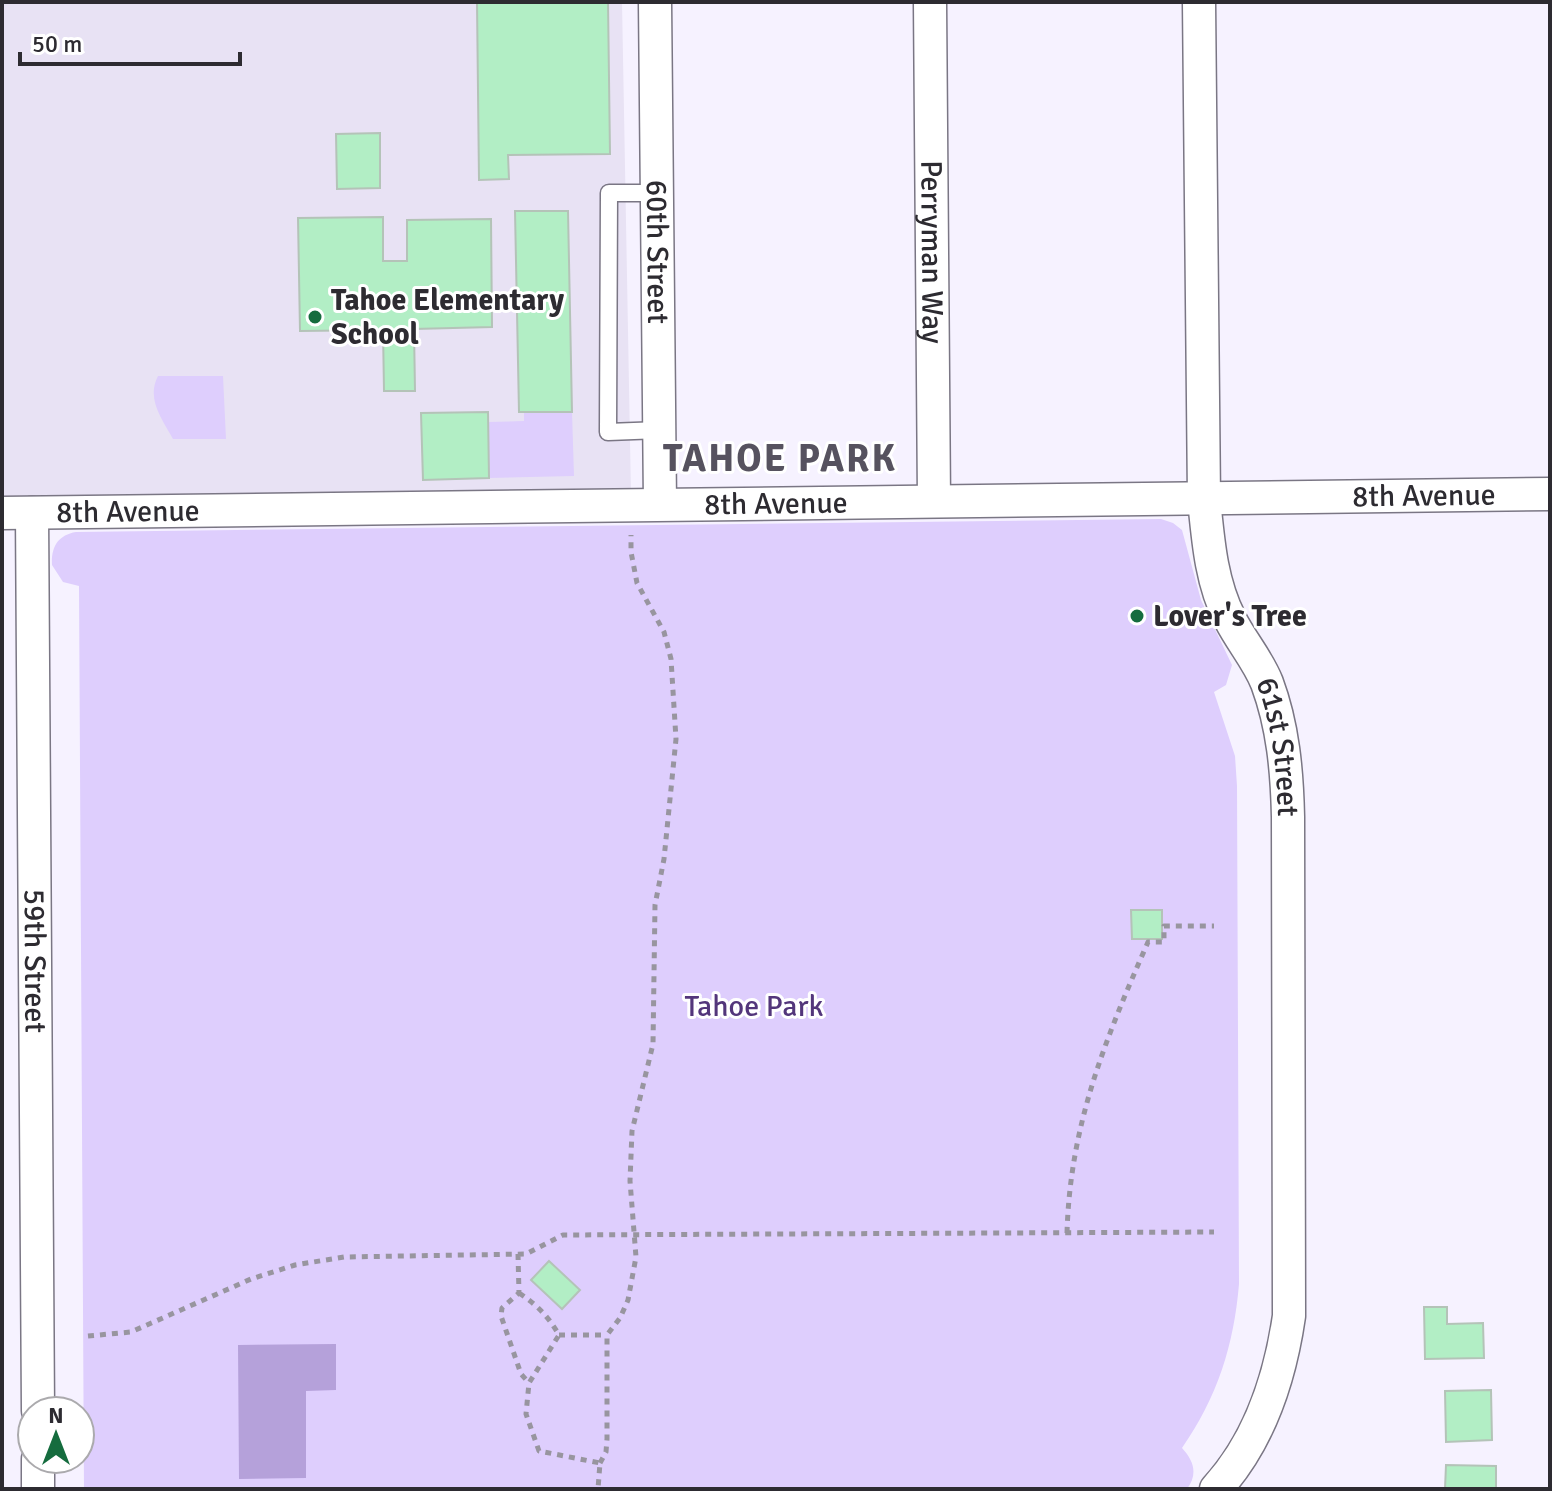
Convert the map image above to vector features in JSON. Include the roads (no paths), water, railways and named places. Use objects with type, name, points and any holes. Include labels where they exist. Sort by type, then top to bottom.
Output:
[{"type":"street","name":"60th Street","points":[[655,2],[660,504]]},
{"type":"street","name":"Perryman Way","points":[[930,2],[934,501]]},
{"type":"street","name":"61st Street","points":[[1199,2],[1204,499],[1209,557],[1229,617],[1266,681],[1280,728],[1287,777],[1288,817],[1289,1316],[1275,1385],[1250,1439],[1229,1475],[1216,1489]]},
{"type":"street","name":"8th Avenue","points":[[17,513],[1550,494]]},
{"type":"street","name":"59th Street","points":[[17,513],[38,1395]]},
{"type":"lane","points":[[657,193],[609,193],[608,432],[660,430]]},
{"type":"place","name":"Tahoe Elementary School","points":[[315,317]]},
{"type":"place","name":"Lover's Tree","points":[[1137,616]]},
{"type":"district","name":"TAHOE PARK","points":[[780,458]]},
{"type":"park label","name":"Tahoe Park","points":[[754,1006]]}]
